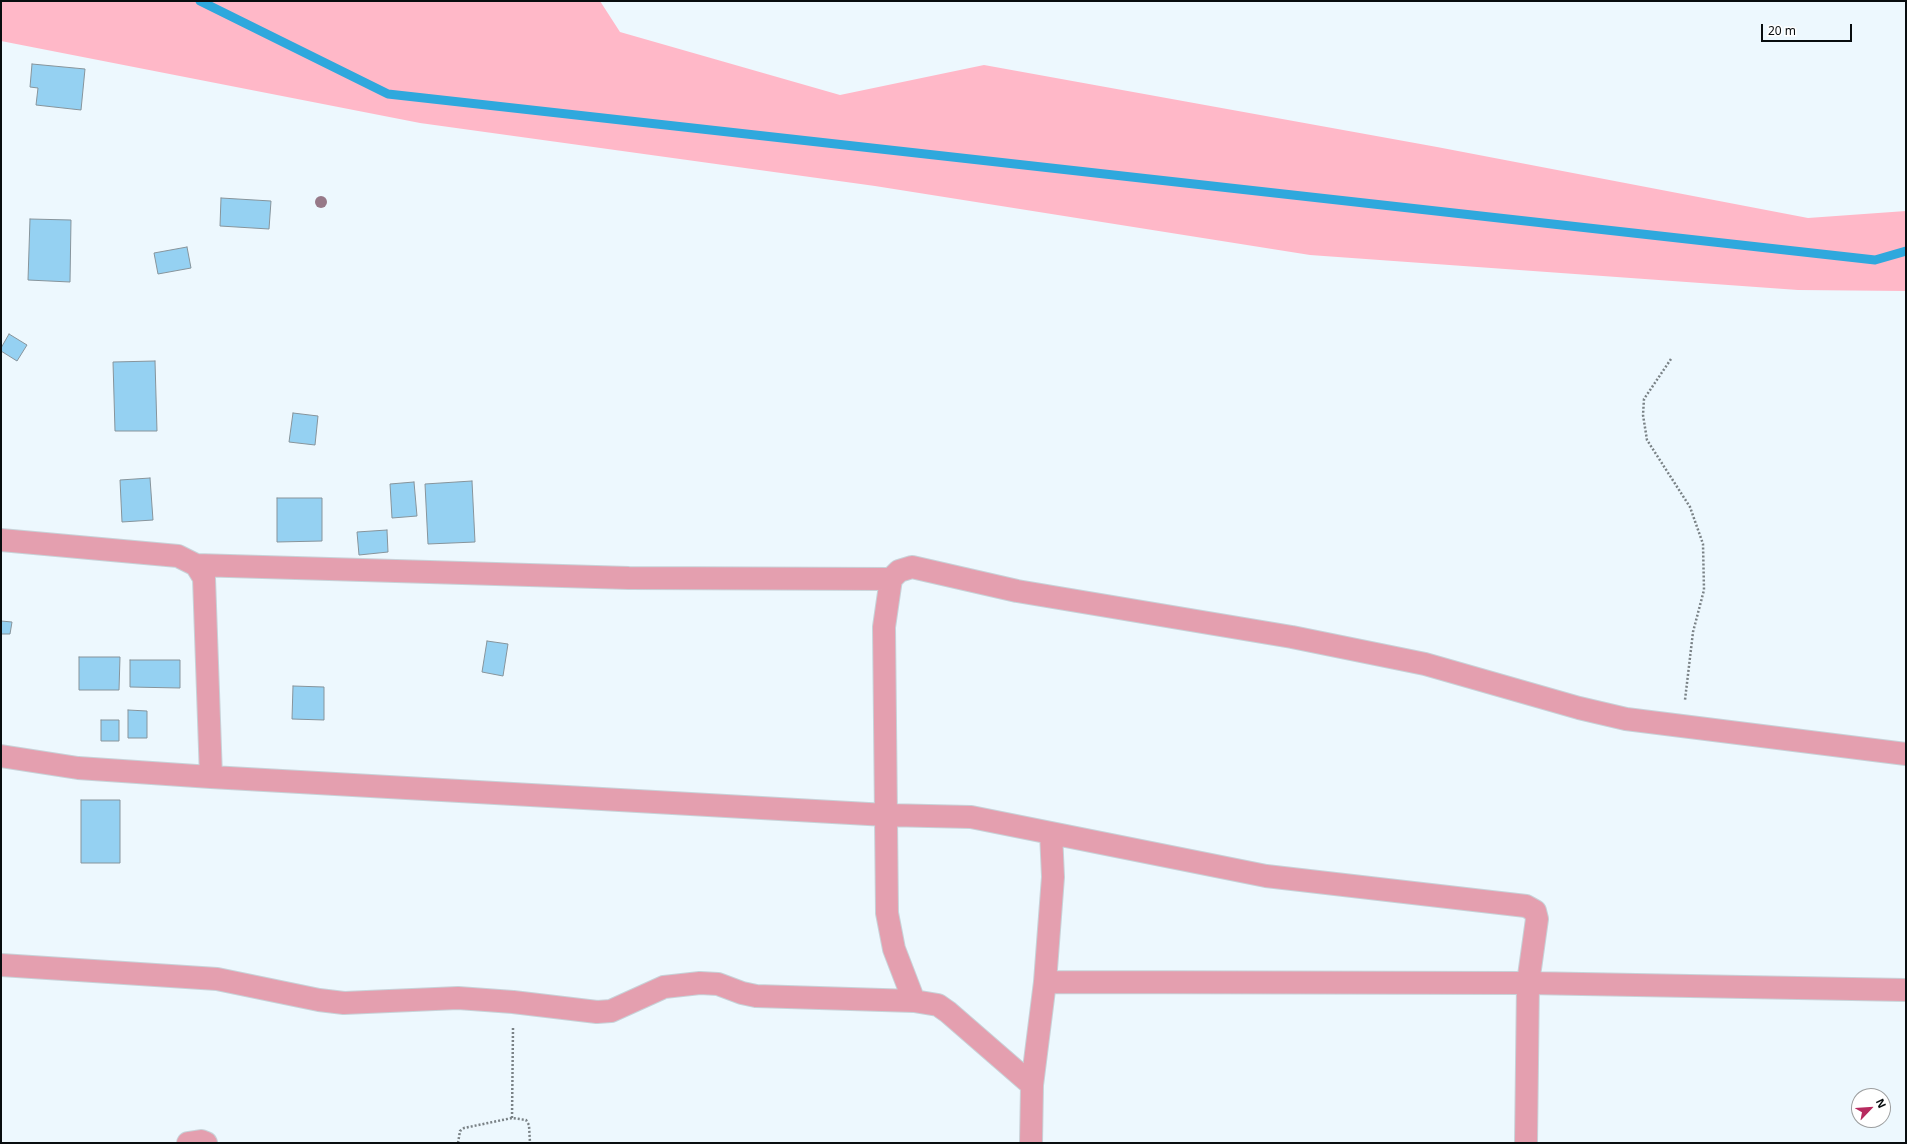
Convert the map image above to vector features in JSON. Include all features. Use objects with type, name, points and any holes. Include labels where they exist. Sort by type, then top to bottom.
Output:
[{"type":"street","points":[[1,540],[178,556],[196,565],[629,578],[891,579]]},
{"type":"street","points":[[196,565],[204,578],[212,777]]},
{"type":"street","points":[[914,1001],[894,949],[886,913],[884,627],[891,579],[899,570],[912,567],[1017,591],[1292,637],[1425,664],[1606,715],[1906,754]]},
{"type":"street","points":[[1,756],[78,768],[212,777],[886,815],[971,817],[1266,876],[1526,906],[1535,911],[1537,919],[1528,983],[1526,1143]]},
{"type":"street","points":[[1031,1143],[1032,1085],[1045,982],[1053,877],[1051,833]]},
{"type":"street","points":[[1,965],[217,979],[319,1000],[344,1003],[458,998],[513,1002],[597,1012],[611,1011],[664,987],[700,983],[718,984],[742,993],[756,996],[914,1001],[938,1006],[948,1012],[1032,1085]]},
{"type":"street","points":[[1045,982],[1528,983],[1906,990]]},
{"type":"street","points":[[188,1143],[200,1141],[206,1143]]},
{"type":"path","points":[[1672,359],[1644,399],[1643,415],[1647,440],[1690,507],[1703,544],[1704,590],[1692,632],[1682,726]]},
{"type":"path","points":[[512,1118],[513,1002]]},
{"type":"path","points":[[458,1143],[460,1131],[464,1128],[512,1118],[526,1120],[529,1125],[530,1143]]},
{"type":"shaded area","points":[[1,1],[600,1],[620,32],[840,95],[984,65],[1437,147],[1808,218],[1906,211],[1906,291],[1798,290],[1310,255],[875,186],[420,123],[1,41]]},
{"type":"building","points":[[32,64],[85,69],[81,110],[36,105],[38,88],[30,87]]},
{"type":"building","points":[[221,198],[271,201],[269,229],[220,226]]},
{"type":"building","points":[[30,219],[71,220],[70,282],[28,280]]},
{"type":"building","points":[[187,247],[191,268],[158,274],[154,253]]},
{"type":"building","points":[[9,334],[27,345],[17,361],[1,351],[1,348]]},
{"type":"building","points":[[155,361],[157,431],[115,431],[113,362]]},
{"type":"building","points":[[293,413],[318,416],[315,445],[289,442]]},
{"type":"building","points":[[150,478],[153,520],[122,522],[120,480]]},
{"type":"building","points":[[472,481],[475,542],[428,544],[425,484]]},
{"type":"building","points":[[414,482],[417,516],[392,518],[390,484]]},
{"type":"building","points":[[277,498],[322,498],[322,541],[277,542]]},
{"type":"building","points":[[387,530],[388,552],[359,555],[357,532]]},
{"type":"building","points":[[1,621],[12,622],[10,634],[1,634]]},
{"type":"building","points":[[487,641],[508,644],[503,676],[482,672]]},
{"type":"building","points":[[79,657],[120,657],[119,690],[79,690]]},
{"type":"building","points":[[130,660],[180,660],[180,688],[130,687]]},
{"type":"building","points":[[293,686],[324,687],[324,720],[292,719]]},
{"type":"building","points":[[128,710],[147,711],[147,738],[128,738]]},
{"type":"building","points":[[101,720],[119,720],[119,741],[101,741]]},
{"type":"building","points":[[81,800],[120,800],[120,863],[81,863]]},
{"type":"waterway","points":[[200,1],[388,94],[1875,260],[1906,251]]}]
